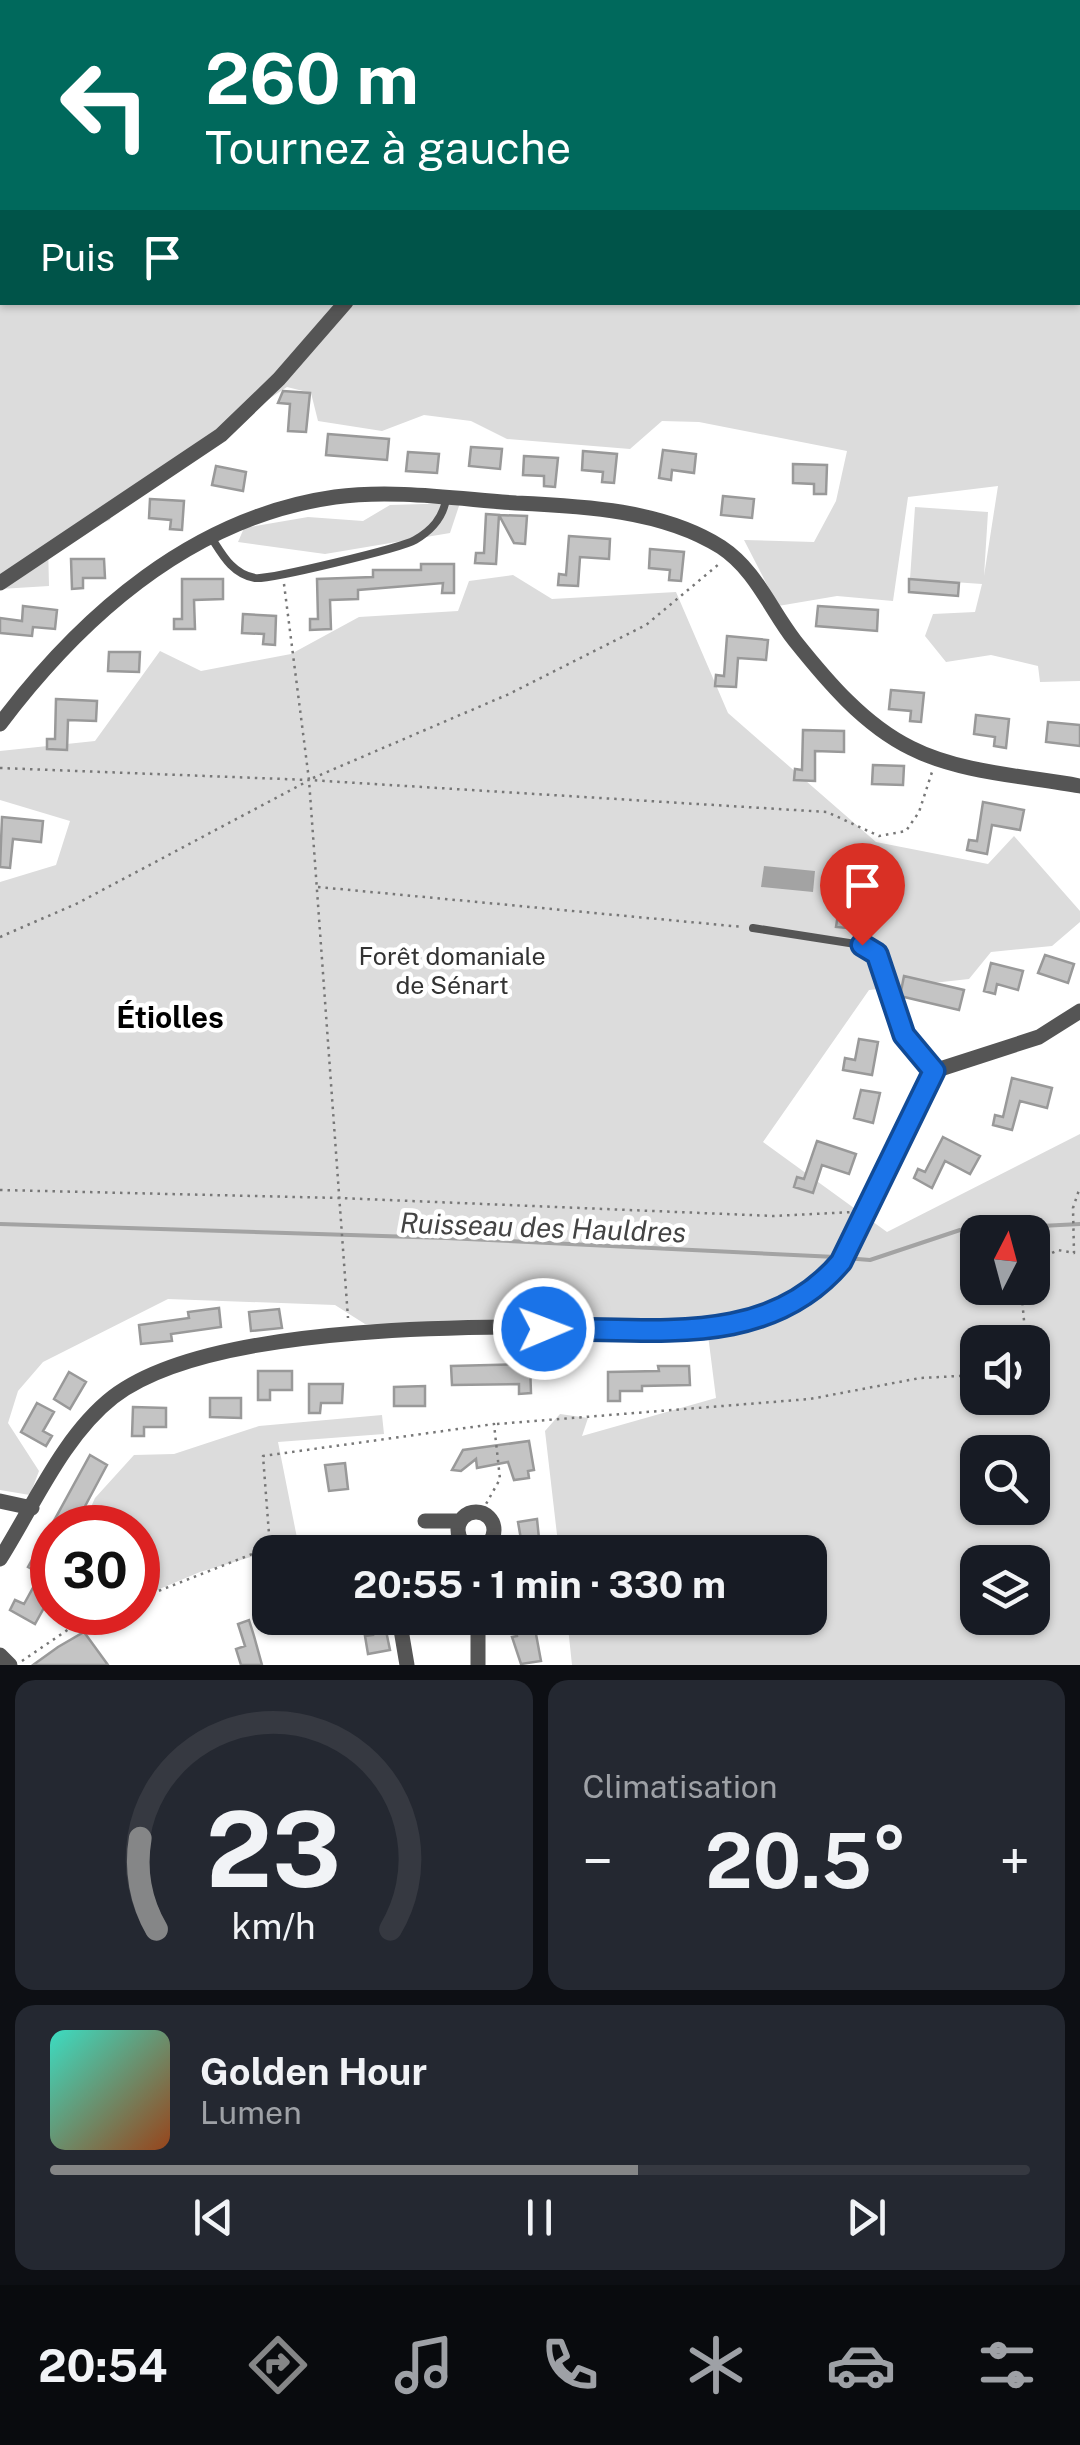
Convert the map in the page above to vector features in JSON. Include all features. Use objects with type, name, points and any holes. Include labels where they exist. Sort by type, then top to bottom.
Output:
[{"type":"street","points":[[0,583],[221,435],[279,379],[343,305]]},
{"type":"street","points":[[0,724],[31,682],[98,611],[211,536],[272,510],[338,497],[562,505],[645,517],[731,554],[746,566],[792,638],[874,726],[936,758],[1080,786]]},
{"type":"street","points":[[34,1505],[80,1431],[112,1398],[161,1368],[237,1349],[402,1331],[742,1326],[779,1310],[824,1282],[843,1258],[934,1071],[1040,1037],[1080,1010]]},
{"type":"street","points":[[0,1501],[30,1508]]},
{"type":"street","points":[[0,1559],[30,1511]]},
{"type":"street","points":[[425,1521],[460,1521],[470,1513],[481,1513],[491,1520],[493,1535]]},
{"type":"street","points":[[460,1521],[460,1535]]},
{"type":"street","points":[[402,1635],[407,1665]]},
{"type":"street","points":[[478,1635],[478,1665]]},
{"type":"street","points":[[0,1655],[13,1665]]},
{"type":"lane","points":[[211,536],[228,564],[259,578],[411,543],[444,513],[446,499]]},
{"type":"lane","points":[[753,928],[862,945],[877,954],[904,1035],[934,1071]]},
{"type":"path","points":[[0,938],[78,903],[309,780],[509,694],[646,625],[731,554]]},
{"type":"path","points":[[283,573],[309,780],[350,1336]]},
{"type":"path","points":[[0,768],[309,780],[826,812],[879,836],[906,832],[919,812],[936,758]]},
{"type":"path","points":[[316,887],[753,928]]},
{"type":"path","points":[[1050,1254],[1058,1250],[1074,1253],[1074,1194],[1080,1187]]},
{"type":"path","points":[[0,1190],[339,1198],[774,1216],[867,1211]]},
{"type":"path","points":[[160,1590],[270,1547],[263,1456],[494,1424],[810,1399],[920,1378],[960,1376]]},
{"type":"path","points":[[481,1513],[500,1480],[494,1424]]},
{"type":"path","points":[[13,1665],[59,1635]]},
{"type":"green space","points":[[0,305],[1080,305],[1080,681],[1040,682],[1038,666],[991,655],[946,662],[925,636],[933,614],[975,612],[982,584],[910,579],[915,507],[988,512],[984,576],[998,486],[908,497],[893,601],[837,596],[778,606],[744,540],[814,542],[836,501],[847,451],[699,422],[662,421],[630,449],[507,439],[471,421],[424,415],[382,431],[318,421],[311,393],[287,387],[115,500],[110,520],[48,544],[49,586],[0,589]]},
{"type":"green space","points":[[460,503],[450,533],[325,554],[238,542],[244,528],[308,517],[363,521],[390,505]]},
{"type":"green space","name":"Forêt domaniale de Sénart","points":[[513,575],[552,599],[676,592],[728,713],[876,842],[988,864],[1014,836],[1080,911],[1080,922],[1052,946],[991,952],[969,979],[869,990],[763,1142],[887,1232],[1080,1134],[1080,1665],[572,1665],[569,1635],[827,1635],[827,1535],[557,1535],[545,1431],[560,1414],[588,1418],[582,1436],[716,1398],[708,1335],[365,1324],[335,1305],[168,1299],[43,1362],[18,1391],[8,1423],[39,1471],[30,1495],[0,1490],[0,882],[56,865],[70,821],[0,800],[0,751],[95,741],[160,651],[201,671],[291,654],[359,617],[458,611],[469,581]]},
{"type":"green space","points":[[382,1415],[384,1434],[278,1442],[296,1535],[252,1535],[252,1557],[160,1589],[160,1505],[92,1505],[95,1498],[134,1455],[174,1454],[259,1426]]},
{"type":"shaded area","points":[[764,866],[815,871],[813,892],[761,887]]},
{"type":"building","points":[[283,391],[310,393],[306,432],[288,431],[290,404],[278,403]]},
{"type":"building","points":[[328,434],[389,439],[387,460],[326,455]]},
{"type":"building","points":[[471,447],[502,449],[500,469],[469,466]]},
{"type":"building","points":[[663,450],[696,454],[694,473],[672,470],[671,480],[659,478]]},
{"type":"building","points":[[583,451],[617,454],[614,483],[602,482],[603,472],[582,470]]},
{"type":"building","points":[[408,452],[439,454],[437,473],[406,471]]},
{"type":"building","points":[[524,456],[558,458],[555,487],[544,486],[544,476],[523,475]]},
{"type":"building","points":[[793,464],[827,465],[826,494],[814,494],[814,484],[793,483]]},
{"type":"building","points":[[216,466],[246,472],[243,491],[212,485]]},
{"type":"building","points":[[723,496],[754,499],[752,518],[721,515]]},
{"type":"building","points":[[150,499],[184,501],[182,530],[170,529],[171,520],[149,518]]},
{"type":"building","points":[[486,514],[499,515],[496,564],[475,563],[476,553],[484,553]]},
{"type":"building","points":[[499,515],[527,516],[525,544],[514,543]]},
{"type":"building","points":[[569,536],[610,539],[609,559],[580,557],[578,586],[558,585],[559,574],[566,575]]},
{"type":"building","points":[[650,549],[684,552],[681,581],[669,580],[670,570],[649,568]]},
{"type":"building","points":[[71,559],[104,559],[105,578],[83,578],[83,588],[72,589]]},
{"type":"building","points":[[421,564],[454,564],[454,593],[442,593],[443,583],[358,590],[358,599],[330,600],[331,629],[310,630],[310,619],[318,619],[317,579],[373,577],[373,570],[421,570]]},
{"type":"building","points":[[182,579],[223,579],[223,599],[194,600],[195,629],[174,629],[174,619],[182,619]]},
{"type":"building","points":[[909,579],[959,583],[958,596],[909,592]]},
{"type":"building","points":[[23,606],[57,610],[55,629],[33,627],[32,636],[0,633],[0,618],[22,621]]},
{"type":"building","points":[[818,606],[878,610],[877,631],[816,626]]},
{"type":"building","points":[[243,614],[276,616],[275,645],[263,644],[264,634],[242,633]]},
{"type":"building","points":[[727,636],[768,640],[766,660],[738,658],[736,687],[715,686],[716,675],[724,676]]},
{"type":"building","points":[[109,652],[140,652],[139,672],[108,671]]},
{"type":"building","points":[[891,690],[924,693],[921,722],[910,721],[911,711],[889,709]]},
{"type":"building","points":[[56,699],[97,701],[96,721],[68,720],[67,750],[47,749],[47,739],[55,739]]},
{"type":"building","points":[[976,715],[1009,719],[1006,748],[994,746],[995,737],[974,734]]},
{"type":"building","points":[[1048,722],[1080,725],[1080,746],[1046,742]]},
{"type":"building","points":[[803,730],[844,731],[844,752],[815,751],[815,781],[794,780],[795,769],[802,770]]},
{"type":"building","points":[[873,765],[904,766],[903,785],[872,784]]},
{"type":"building","points":[[983,802],[1024,810],[1020,830],[992,825],[987,854],[967,850],[969,840],[977,841]]},
{"type":"building","points":[[2,817],[43,821],[41,842],[13,839],[10,868],[0,867]]},
{"type":"building","points":[[860,873],[872,874],[867,930],[836,927],[838,914],[855,916]]},
{"type":"building","points":[[1045,955],[1074,964],[1068,983],[1038,973]]},
{"type":"building","points":[[991,963],[1023,971],[1018,990],[997,984],[995,994],[984,991]]},
{"type":"building","points":[[904,976],[964,990],[959,1010],[900,996]]},
{"type":"building","points":[[859,1039],[878,1042],[872,1075],[843,1070],[845,1058],[855,1060]]},
{"type":"building","points":[[1012,1078],[1052,1088],[1047,1108],[1020,1101],[1012,1130],[993,1125],[995,1115],[1003,1117]]},
{"type":"building","points":[[861,1090],[880,1093],[873,1123],[854,1118]]},
{"type":"building","points":[[943,1137],[980,1156],[970,1174],[945,1161],[932,1188],[914,1178],[918,1169],[925,1172]]},
{"type":"building","points":[[817,1141],[856,1154],[849,1174],[822,1165],[813,1193],[794,1187],[797,1177],[804,1179]]},
{"type":"building","points":[[219,1308],[221,1327],[171,1334],[172,1341],[141,1344],[139,1325],[189,1318],[188,1312]]},
{"type":"building","points":[[279,1309],[282,1328],[251,1331],[249,1312]]},
{"type":"building","points":[[530,1364],[531,1393],[519,1394],[519,1384],[452,1385],[451,1366]]},
{"type":"building","points":[[658,1366],[689,1366],[690,1385],[642,1386],[642,1391],[620,1391],[620,1401],[608,1401],[608,1372],[659,1371]]},
{"type":"building","points":[[258,1371],[292,1371],[292,1390],[270,1390],[270,1400],[258,1400]]},
{"type":"building","points":[[69,1372],[86,1382],[70,1409],[54,1399]]},
{"type":"building","points":[[309,1384],[343,1384],[342,1403],[321,1403],[320,1413],[309,1413]]},
{"type":"building","points":[[425,1386],[425,1406],[394,1406],[394,1387]]},
{"type":"building","points":[[210,1398],[241,1398],[241,1418],[210,1417]]},
{"type":"building","points":[[37,1403],[54,1412],[43,1431],[52,1436],[46,1446],[21,1432]]},
{"type":"building","points":[[133,1407],[166,1408],[166,1427],[144,1427],[144,1436],[132,1436]]},
{"type":"building","points":[[529,1441],[534,1470],[528,1471],[529,1478],[514,1480],[508,1462],[477,1468],[476,1459],[461,1471],[452,1470],[463,1450]]},
{"type":"building","points":[[90,1455],[107,1465],[86,1505],[63,1505]]},
{"type":"building","points":[[345,1463],[348,1489],[329,1491],[325,1465]]},
{"type":"building","points":[[537,1519],[539,1535],[520,1535],[518,1522]]},
{"type":"building","points":[[30,1593],[30,1621],[10,1610],[15,1600],[24,1604]]},
{"type":"building","points":[[249,1620],[262,1665],[241,1665],[236,1649],[245,1646],[238,1624]]},
{"type":"building","points":[[86,1635],[108,1665],[33,1665],[58,1647]]},
{"type":"building","points":[[387,1635],[390,1650],[368,1654],[365,1636]]},
{"type":"building","points":[[536,1635],[541,1661],[521,1664],[512,1637]]},
{"type":"waterway","name":"Ruisseau des Hauldres","points":[[0,1224],[446,1238],[836,1257]]},
{"type":"waterway","name":"Ruisseau des Hauldres","points":[[845,1258],[870,1260],[960,1230],[1080,1224]]},
{"type":"district","name":"Étiolles","points":[[170,1017]]},
{"type":"route","points":[[544,1329],[742,1326],[779,1310],[824,1282],[841,1262],[934,1071],[904,1035],[877,954],[862,945]]}]
